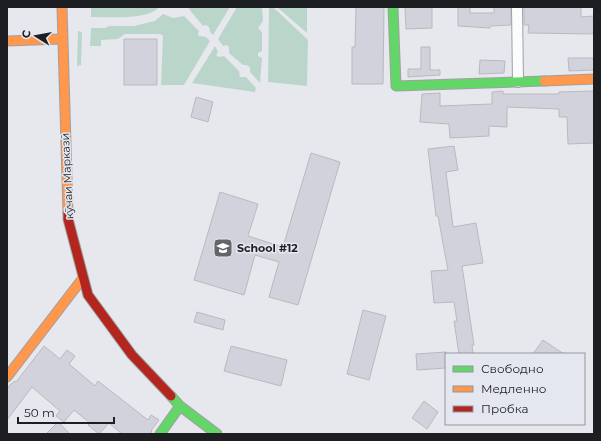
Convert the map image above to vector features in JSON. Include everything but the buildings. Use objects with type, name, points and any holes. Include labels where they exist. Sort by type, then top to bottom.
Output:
[{"type":"street","name":"кӯчаи Марказӣ","points":[[62,7],[68,219],[82,278],[88,296],[132,356],[180,406],[217,434]]},
{"type":"street","points":[[393,7],[396,86],[594,79]]},
{"type":"street","points":[[518,7],[518,82]]},
{"type":"street","points":[[7,41],[62,39]]},
{"type":"street","points":[[7,377],[82,278]]},
{"type":"street","points":[[160,434],[180,406]]},
{"type":"green space","points":[[91,7],[158,8],[153,12],[137,16],[91,17]]},
{"type":"green space","points":[[190,7],[230,7],[213,35],[210,32],[209,27],[206,25],[203,26],[189,9]]},
{"type":"green space","points":[[237,7],[262,7],[263,21],[258,28],[262,32],[262,51],[258,53],[258,56],[262,58],[260,83],[250,72],[250,67],[243,65],[229,53],[229,47],[227,45],[223,46],[218,39]]},
{"type":"green space","points":[[269,7],[273,7],[308,40],[307,86],[268,82]]},
{"type":"green space","points":[[277,7],[307,7],[307,33]]},
{"type":"green space","points":[[163,14],[173,18],[184,16],[199,31],[199,36],[206,37],[210,41],[184,85],[161,85],[163,36],[160,34],[125,34],[118,39],[101,40],[101,46],[90,46],[91,28],[134,26],[155,21]]},
{"type":"green space","points":[[78,31],[82,32],[81,65],[77,66]]},
{"type":"green space","points":[[215,46],[218,52],[216,55],[219,57],[224,56],[239,71],[240,77],[246,77],[256,88],[255,92],[192,83]]},
{"type":"traffic: fast","points":[[393,7],[396,86],[544,81]]},
{"type":"traffic: fast","points":[[171,396],[180,406],[217,434]]},
{"type":"traffic: fast","points":[[160,434],[180,406]]},
{"type":"traffic: slow","points":[[62,7],[68,213]]},
{"type":"traffic: slow","points":[[7,41],[62,39]]},
{"type":"traffic: slow","points":[[544,81],[594,79]]},
{"type":"traffic: slow","points":[[7,377],[83,278]]},
{"type":"traffic: jam","points":[[68,213],[68,219],[88,295],[132,355],[171,396]]},
{"type":"place","name":"School #12","points":[[223,248]]}]
